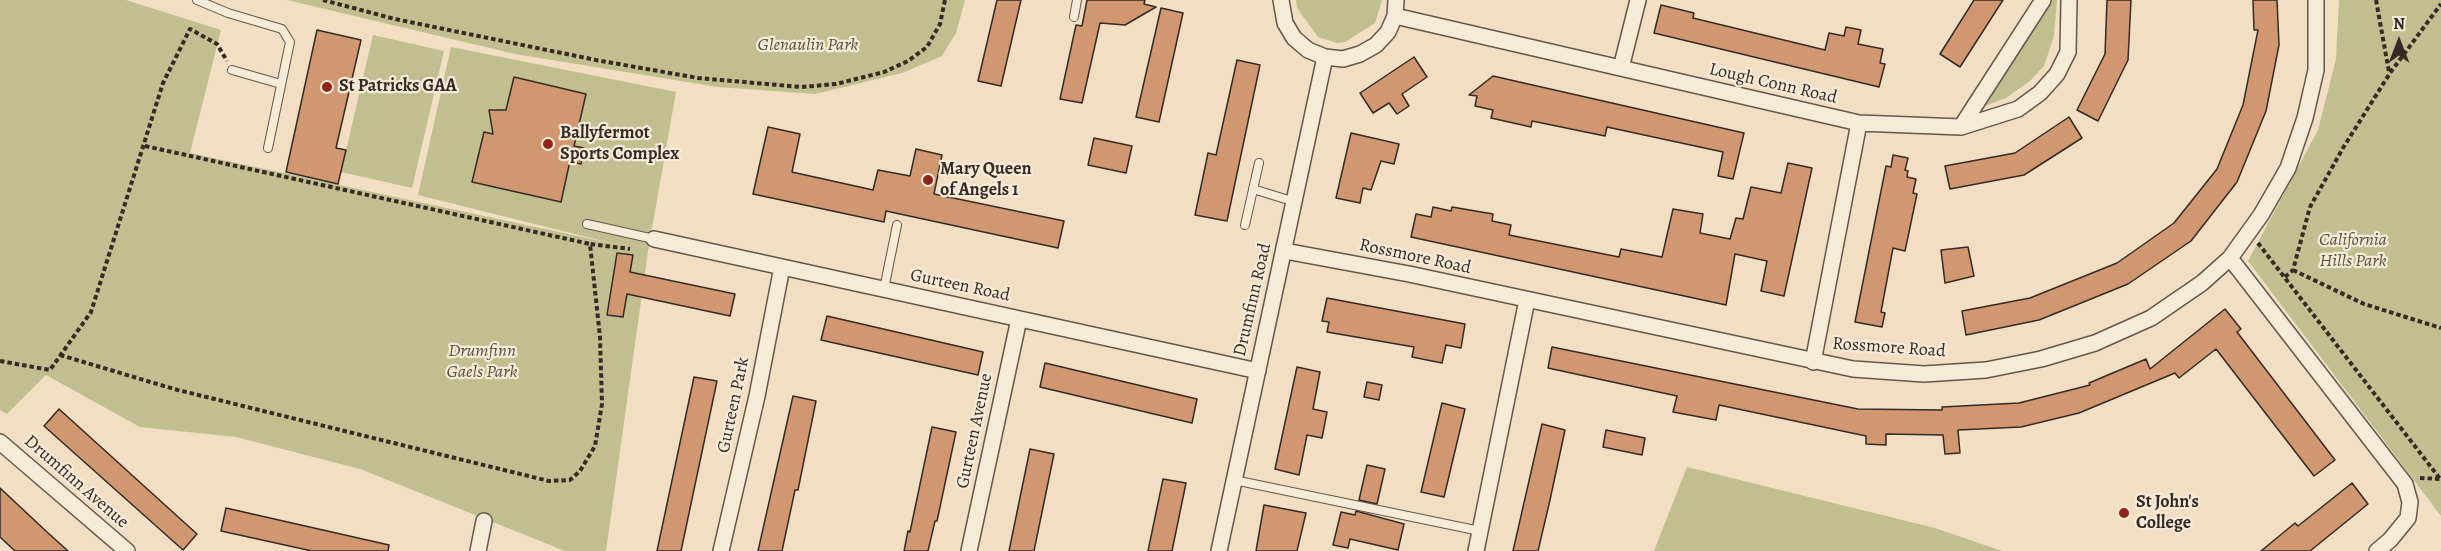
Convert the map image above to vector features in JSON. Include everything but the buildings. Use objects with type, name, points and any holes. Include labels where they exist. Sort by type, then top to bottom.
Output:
[{"type":"street","points":[[1281,0],[1285,23],[1294,38],[1308,50],[1325,57],[1343,58],[1368,50],[1388,32],[1396,8]]},
{"type":"street","points":[[1621,68],[1638,0]]},
{"type":"street","points":[[1961,127],[2043,0]]},
{"type":"street","name":"Lough Conn Road","points":[[1396,8],[1621,68],[1859,123],[1961,127],[2018,109],[2040,93],[2057,74],[2068,52],[2069,0]]},
{"type":"street","name":"Rossmore Road","points":[[1285,251],[1409,274],[1853,369],[1924,374],[1986,370],[2041,359],[2094,343],[2151,318],[2202,283],[2230,258],[2288,168],[2305,118],[2316,70],[2316,0]]},
{"type":"street","name":"Drumfinn Road","points":[[1219,551],[1325,57]]},
{"type":"street","points":[[1813,362],[1859,123]]},
{"type":"street","name":"Gurteen Road","points":[[654,239],[1258,371]]},
{"type":"street","points":[[2230,258],[2405,484],[2410,502],[2408,518],[2390,540],[2377,551]]},
{"type":"street","name":"Gurteen Park","points":[[721,551],[757,396],[782,267]]},
{"type":"street","points":[[1476,551],[1527,300]]},
{"type":"street","name":"Gurteen Avenue","points":[[969,551],[1019,319]]},
{"type":"street","name":"Drumfinn Avenue","points":[[0,442],[127,551]]},
{"type":"street","points":[[478,551],[484,521]]},
{"type":"lane","points":[[197,0],[228,13],[282,29],[290,42],[268,148]]},
{"type":"lane","points":[[1074,16],[1077,0]]},
{"type":"lane","points":[[232,70],[281,84]]},
{"type":"lane","points":[[1245,225],[1259,163]]},
{"type":"lane","points":[[1253,189],[1295,202]]},
{"type":"lane","points":[[587,224],[654,239]]},
{"type":"lane","points":[[884,289],[897,225]]},
{"type":"lane","points":[[1234,480],[1480,531]]},
{"type":"path","points":[[323,0],[394,19],[596,60],[698,78],[801,87],[846,82],[884,72],[908,61],[927,46],[940,24],[945,0]]},
{"type":"path","points":[[2376,0],[2390,73]]},
{"type":"path","points":[[2285,277],[2293,270],[2310,207],[2390,73],[2441,4]]},
{"type":"path","points":[[0,361],[50,370],[91,312],[163,83],[190,29],[217,44],[232,70]]},
{"type":"path","points":[[145,146],[590,244],[636,250]]},
{"type":"path","points":[[2249,231],[2441,480]]},
{"type":"path","points":[[60,355],[174,389],[365,436],[549,481],[570,480],[580,471],[595,446],[602,404],[600,337],[590,244]]},
{"type":"path","points":[[2293,270],[2364,304],[2441,328]]},
{"type":"green space","name":"Drumfinn Gaels Park","points":[[0,0],[126,0],[221,30],[190,153],[615,244],[418,195],[451,47],[676,92],[648,251],[606,551],[565,551],[360,469],[236,437],[140,427],[46,375],[7,414],[0,410]]},
{"type":"green space","name":"Glenaulin Park","points":[[287,0],[965,0],[956,33],[942,56],[902,73],[815,94],[718,87],[515,54]]},
{"type":"green space","points":[[1296,0],[1382,0],[1375,23],[1345,42],[1337,43],[1318,37],[1297,8]]},
{"type":"green space","points":[[2051,0],[2057,0],[2054,36],[2044,66],[2030,81],[2006,98],[1982,107]]},
{"type":"green space","name":"California Hills Park","points":[[2339,0],[2441,0],[2441,516],[2248,261],[2318,130],[2336,59]]},
{"type":"green space","points":[[373,35],[444,51],[412,188],[341,172]]},
{"type":"green space","points":[[1687,467],[1935,528],[2002,551],[1654,551]]},
{"type":"place","name":"St Patricks GAA","points":[[327,87]]},
{"type":"place","name":"Ballyfermot Sports Complex","points":[[548,144]]},
{"type":"place","name":"Mary Queen of Angels 1","points":[[928,180]]},
{"type":"place","name":"St John's College","points":[[2124,513]]}]
